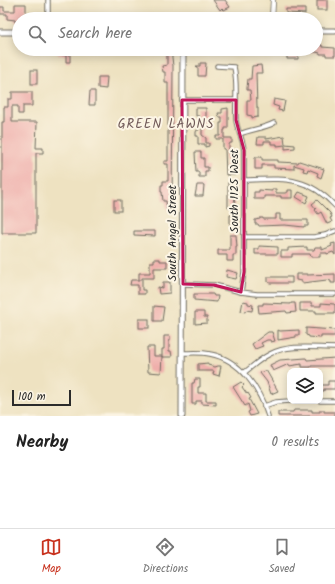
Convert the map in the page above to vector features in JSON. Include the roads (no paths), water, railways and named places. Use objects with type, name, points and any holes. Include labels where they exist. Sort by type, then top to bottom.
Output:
[{"type":"main road","points":[[323,31],[335,32]]},
{"type":"main road","points":[[0,32],[12,32]]},
{"type":"main road","name":"South Angel Street","points":[[182,416],[183,56]]},
{"type":"street","points":[[48,0],[48,12]]},
{"type":"street","points":[[272,12],[273,0]]},
{"type":"street","name":"South 1125 West","points":[[217,66],[234,67],[236,75],[236,120],[244,150],[244,272],[241,292]]},
{"type":"street","points":[[182,100],[236,100]]},
{"type":"street","points":[[240,134],[274,123]]},
{"type":"street","points":[[244,180],[286,180],[305,184],[325,196],[335,206]]},
{"type":"street","points":[[244,237],[314,237],[335,232]]},
{"type":"street","points":[[182,284],[214,285],[241,292],[257,294],[335,294]]},
{"type":"street","points":[[244,372],[262,358],[280,350],[291,348],[335,348]]},
{"type":"street","points":[[182,353],[210,354],[231,362],[244,372],[258,392],[268,416]]},
{"type":"street","points":[[264,406],[276,402],[287,401]]},
{"type":"street","points":[[323,401],[335,401]]},
{"type":"district","name":"GREEN LAWNS","points":[[166,124]]}]
